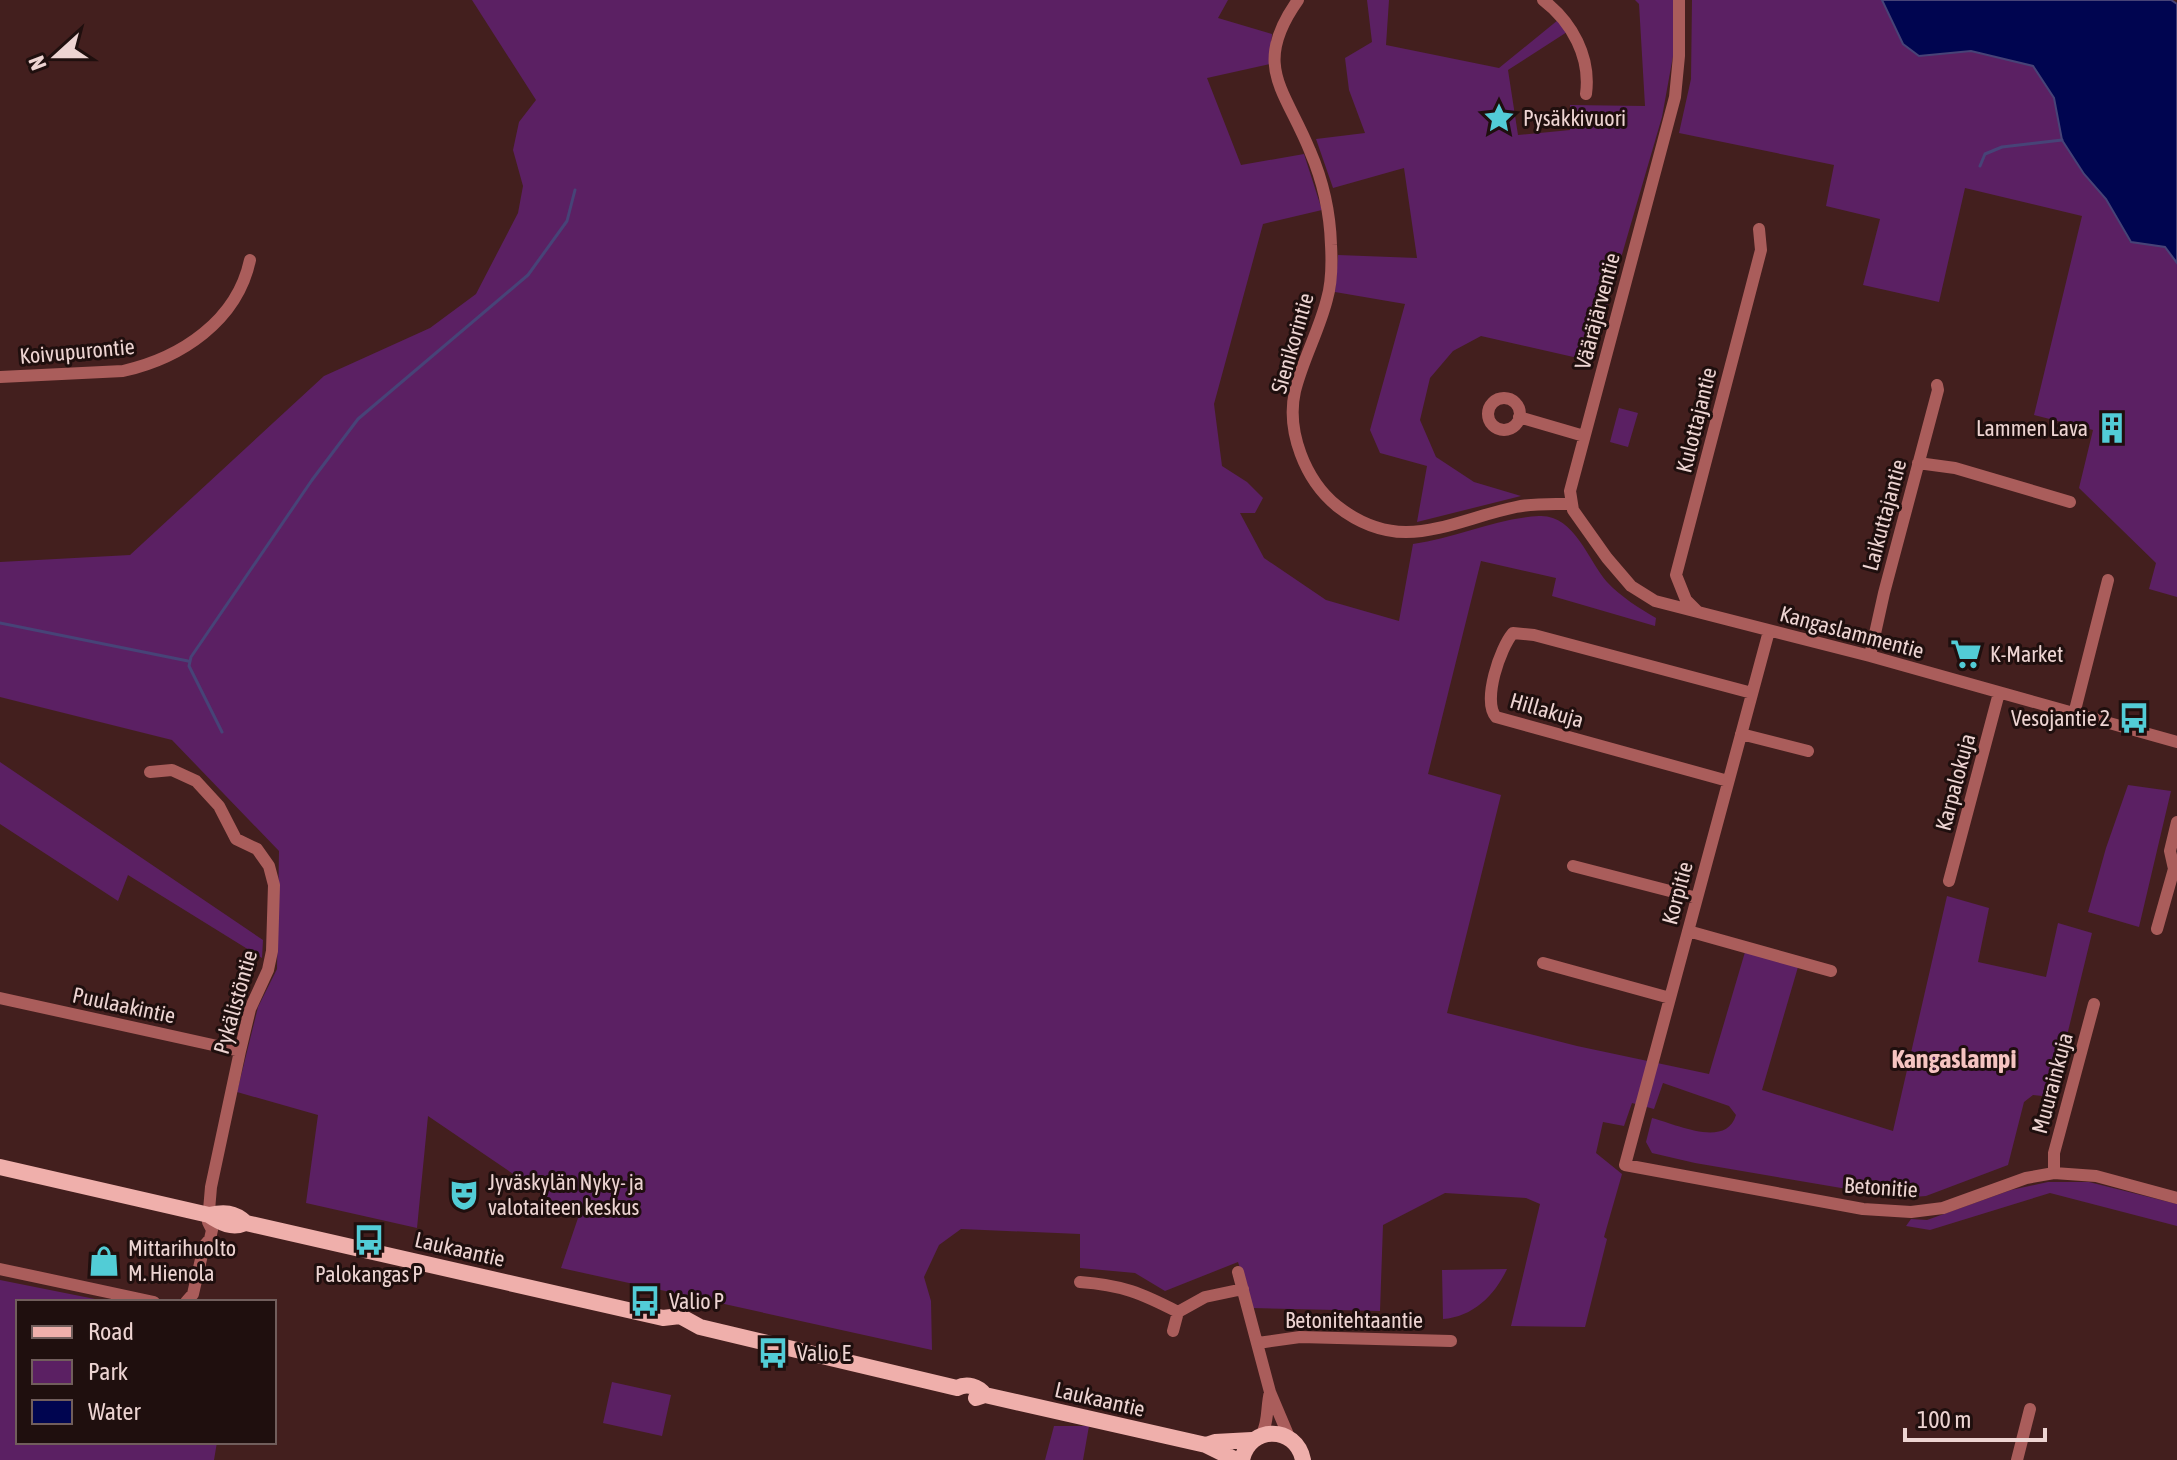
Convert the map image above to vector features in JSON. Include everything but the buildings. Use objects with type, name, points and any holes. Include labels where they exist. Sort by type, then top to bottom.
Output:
[{"type":"main road","name":"Laukaantie","points":[[0,1167],[208,1219],[223,1212],[233,1214],[246,1223],[663,1318],[680,1316],[700,1327],[957,1388],[964,1385],[980,1389],[985,1395],[1206,1445],[1239,1460]]},
{"type":"main road","name":"Laukaantie","points":[[1206,1445],[1276,1433],[1289,1437]]},
{"type":"main road","points":[[1239,1460],[1257,1437]]},
{"type":"main road","points":[[1289,1437],[1300,1449],[1303,1460]]},
{"type":"street","name":"Sienikorintie","points":[[1298,0],[1281,25],[1275,61],[1277,79],[1323,185],[1328,206],[1332,264],[1328,297],[1294,394],[1297,442],[1305,464],[1321,490],[1336,505],[1379,528],[1400,532],[1450,527],[1536,503],[1570,504]]},
{"type":"street","points":[[1543,0],[1564,19],[1581,50],[1586,71],[1586,94]]},
{"type":"street","name":"Vääräjärventie","points":[[1570,504],[1570,491],[1584,436],[1675,97],[1679,0]]},
{"type":"street","name":"Kulottajantie","points":[[1700,614],[1686,600],[1676,575],[1761,250],[1759,229]]},
{"type":"street","name":"Koivupurontie","points":[[0,377],[123,371],[173,353],[212,326],[233,305],[241,291],[250,260]]},
{"type":"street","name":"Laikuttajantie","points":[[1870,656],[1937,385]]},
{"type":"street","points":[[1519,417],[1584,436]]},
{"type":"street","points":[[1918,463],[1955,468],[2070,502]]},
{"type":"street","name":"Kangaslammentie","points":[[1570,504],[1614,568],[1631,586],[1655,601],[1870,656],[2177,742]]},
{"type":"street","points":[[2074,714],[2108,580]]},
{"type":"street","name":"Korpitie","points":[[1625,1165],[1769,631]]},
{"type":"street","name":"Hillakuja","points":[[1728,781],[1496,717],[1491,712],[1491,690],[1505,642],[1513,633],[1534,635],[1752,693]]},
{"type":"street","name":"Karpalokuja","points":[[1949,881],[1999,693]]},
{"type":"street","points":[[1741,734],[1802,749]]},
{"type":"street","name":"Pykälistöntie","points":[[150,772],[172,770],[196,781],[219,806],[236,839],[257,849],[269,866],[274,885],[272,951],[268,970],[250,1009],[211,1187],[208,1219],[212,1230],[204,1246],[193,1294],[188,1300]]},
{"type":"street","points":[[2157,929],[2174,869],[2170,851],[2176,829]]},
{"type":"street","points":[[1573,866],[1697,898]]},
{"type":"street","points":[[1688,931],[1831,971]]},
{"type":"street","points":[[1543,963],[1670,998]]},
{"type":"street","name":"Puulaakintie","points":[[0,998],[240,1051]]},
{"type":"street","name":"Muurainkuja","points":[[2054,1173],[2054,1153],[2094,1004]]},
{"type":"street","name":"Betonitie","points":[[1625,1165],[1863,1209],[1911,1212],[1943,1208],[2026,1178],[2054,1173],[2096,1176],[2177,1198]]},
{"type":"street","points":[[0,1269],[145,1300]]},
{"type":"street","points":[[1238,1272],[1270,1392],[1289,1437]]},
{"type":"street","points":[[1080,1282],[1113,1284],[1139,1292],[1178,1312]]},
{"type":"street","points":[[1173,1331],[1178,1312],[1205,1297],[1243,1289]]},
{"type":"street","name":"Betonitehtaantie","points":[[1258,1343],[1300,1337],[1451,1341]]},
{"type":"street","points":[[1257,1437],[1268,1418],[1270,1392]]},
{"type":"street","points":[[2017,1460],[2030,1409]]},
{"type":"green space","points":[[472,0],[1228,0],[1218,18],[1272,34],[1270,64],[1207,78],[1241,165],[1304,154],[1322,210],[1263,224],[1214,404],[1222,466],[1247,482],[1263,498],[1255,513],[1240,513],[1264,558],[1326,600],[1399,621],[1413,544],[1507,520],[1551,517],[1571,530],[1612,587],[1656,618],[1655,626],[1552,596],[1556,578],[1481,561],[1428,774],[1501,795],[1447,1013],[1577,1046],[1709,1074],[1745,952],[1798,967],[1762,1090],[1893,1131],[1947,896],[1989,908],[1978,962],[2046,977],[2058,923],[2092,933],[2052,1097],[2033,1095],[2024,1102],[2008,1165],[1926,1196],[1900,1198],[1652,1153],[1646,1142],[1652,1118],[1686,1129],[1711,1132],[1722,1131],[1731,1125],[1736,1115],[1729,1106],[1663,1083],[1654,1109],[1632,1103],[1624,1126],[1603,1122],[1596,1153],[1622,1174],[1604,1237],[1607,1239],[1585,1327],[1511,1326],[1540,1204],[1526,1198],[1445,1193],[1383,1225],[1380,1311],[1252,1308],[1238,1262],[1165,1291],[1135,1273],[1080,1268],[1080,1234],[961,1229],[939,1245],[924,1277],[931,1301],[932,1350],[561,1268],[578,1218],[428,1116],[417,1228],[306,1203],[318,1115],[237,1092],[258,1007],[277,969],[279,851],[172,740],[0,697],[0,562],[130,555],[324,376],[430,328],[476,294],[518,213],[523,186],[513,150],[519,122],[536,100]]},
{"type":"green space","points":[[1367,0],[1389,0],[1386,45],[1499,68],[1558,20],[1567,32],[1508,70],[1518,135],[1570,130],[1570,105],[1645,106],[1639,4],[1635,0],[1674,0],[1673,56],[1662,117],[1591,361],[1481,336],[1453,351],[1430,378],[1420,420],[1436,457],[1474,482],[1521,496],[1417,522],[1427,466],[1380,453],[1370,430],[1405,304],[1335,292],[1338,255],[1417,258],[1404,168],[1333,188],[1316,139],[1365,133],[1349,90],[1345,58],[1372,42]]},
{"type":"green space","points":[[1692,0],[1882,0],[1903,44],[1919,56],[1971,51],[2033,66],[2054,98],[2062,140],[2106,199],[2130,242],[2166,247],[2177,263],[2177,597],[2149,589],[2156,563],[2079,488],[2093,430],[2034,415],[2082,216],[1965,188],[1939,302],[1863,285],[1880,219],[1826,206],[1834,165],[1679,133],[1691,79]]},
{"type":"green space","points":[[1619,408],[1638,413],[1628,447],[1610,442]]},
{"type":"green space","points":[[0,762],[263,940],[262,958],[128,875],[118,901],[0,824]]},
{"type":"green space","points":[[2128,785],[2171,791],[2139,927],[2088,912]]},
{"type":"green space","points":[[2048,1182],[2089,1182],[2177,1204],[2177,1226],[2050,1193],[1930,1230],[1906,1226],[1911,1219],[1927,1220],[2011,1190]]},
{"type":"green space","points":[[1507,1269],[1482,1303],[1464,1314],[1443,1319],[1442,1270]]},
{"type":"green space","points":[[0,1280],[100,1300],[16,1300],[16,1444],[217,1444],[214,1460],[0,1460]]},
{"type":"green space","points":[[612,1382],[671,1395],[662,1436],[603,1423]]},
{"type":"green space","points":[[1054,1426],[1089,1426],[1083,1460],[1045,1460]]},
{"type":"water","points":[[1882,0],[2171,0],[2177,4],[2177,263],[2165,247],[2131,242],[2106,199],[2084,174],[2062,140],[2054,98],[2033,66],[1971,51],[1919,56],[1903,44]]},
{"type":"waterway","points":[[1980,166],[1985,154],[2002,147],[2062,140]]},
{"type":"waterway","points":[[222,732],[189,666],[191,657],[312,480],[358,419],[528,275],[567,221],[575,190]]},
{"type":"waterway","points":[[0,623],[188,661]]},
{"type":"place","name":"Pysäkkivuori","points":[[1499,118]]},
{"type":"place","name":"Lammen Lava","points":[[2112,428]]},
{"type":"place","name":"K-Market","points":[[1966,654]]},
{"type":"place","name":"Vesojantie 2","points":[[2134,718]]},
{"type":"place","name":"Jyväskylän Nyky- ja valotaiteen keskus","points":[[464,1195]]},
{"type":"place","name":"Palokangas P","points":[[369,1240]]},
{"type":"place","name":"Mittarihuolto M. Hienola","points":[[104,1261]]},
{"type":"place","name":"Valio P","points":[[645,1301]]},
{"type":"place","name":"Valio E","points":[[773,1353]]},
{"type":"district","name":"Kangaslampi","points":[[1954,1059]]}]
